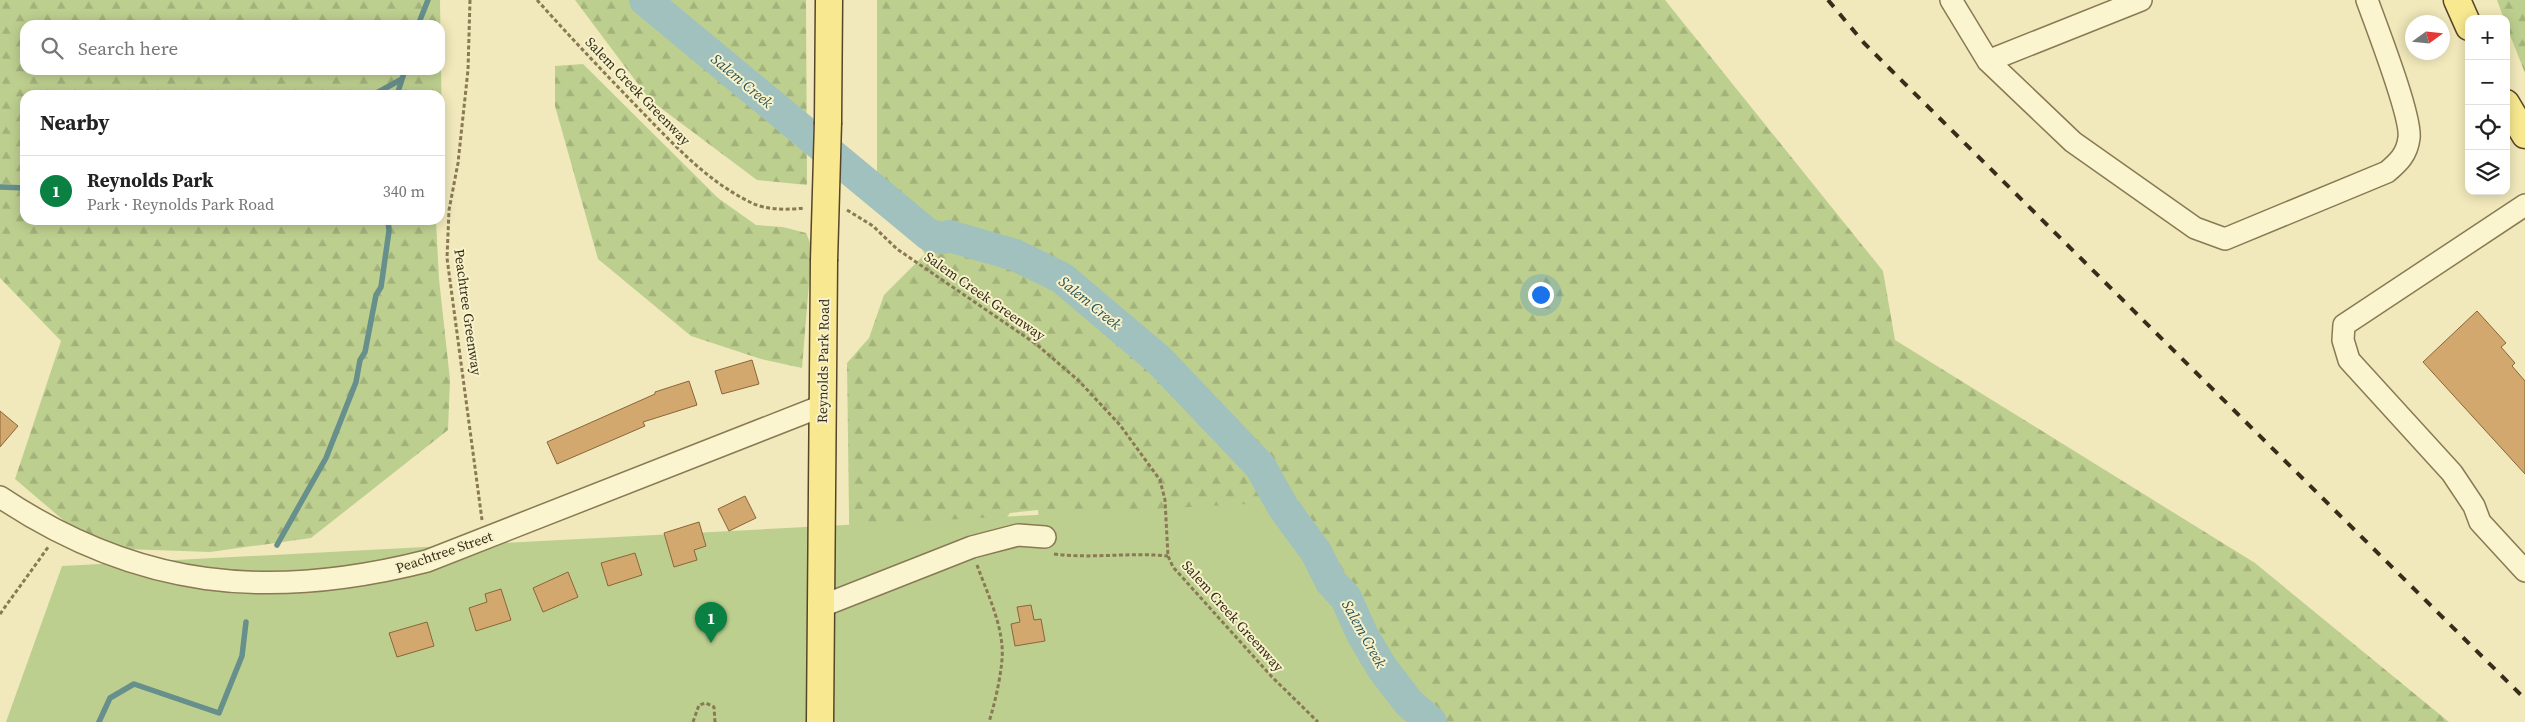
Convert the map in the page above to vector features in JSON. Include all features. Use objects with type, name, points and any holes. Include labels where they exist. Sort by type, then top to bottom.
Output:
[{"type":"main road","name":"Reynolds Park Road","points":[[820,722],[822,406],[829,0]]},
{"type":"main road","points":[[2456,0],[2465,19]]},
{"type":"main road","points":[[2507,105],[2525,135]]},
{"type":"street","points":[[1951,0],[1988,61],[2073,142],[2195,228],[2225,239],[2387,172],[2403,159],[2410,136],[2403,105],[2367,0]]},
{"type":"street","points":[[1988,61],[2141,0]]},
{"type":"street","points":[[2525,205],[2344,325],[2342,340],[2349,360],[2452,473],[2474,506],[2480,522],[2525,571]]},
{"type":"street","name":"Peachtree Street","points":[[0,497],[57,533],[107,554],[180,576],[252,583],[338,579],[427,561],[822,406]]},
{"type":"street","points":[[822,606],[972,547],[1018,536],[1045,537]]},
{"type":"path","name":"Peachtree Greenway","points":[[470,0],[468,70],[458,163],[449,210],[447,258],[467,390],[479,506],[487,538]]},
{"type":"path","name":"Salem Creek Greenway","points":[[537,0],[592,61],[682,153],[722,185],[753,204],[771,208],[795,209],[814,206]]},
{"type":"path","name":"Salem Creek Greenway","points":[[845,208],[873,226],[897,249],[1036,344],[1079,381],[1120,425],[1160,480],[1165,500],[1168,556],[1172,567],[1272,677],[1318,722]]},
{"type":"path","points":[[0,614],[57,533]]},
{"type":"path","points":[[1045,537],[1046,547],[1051,554],[1096,557],[1145,554],[1168,556]]},
{"type":"path","points":[[972,547],[992,605],[1002,646],[995,705],[989,722]]},
{"type":"path","points":[[693,722],[699,705],[706,703],[714,707],[716,722]]},
{"type":"green space","points":[[0,0],[440,0],[440,20],[20,20],[20,75],[441,75],[441,90],[20,90],[20,225],[436,225],[439,279],[450,380],[448,430],[311,538],[210,552],[96,548],[15,479],[61,341],[0,278]]},
{"type":"green space","points":[[575,0],[806,0],[807,185],[757,180],[650,100]]},
{"type":"green space","points":[[877,0],[1665,0],[1883,271],[1895,340],[2255,563],[2449,722],[857,722],[1042,551],[1038,510],[1010,513],[960,579],[850,589],[847,363],[869,338],[884,295],[925,254],[877,183]]},
{"type":"green space","points":[[2497,0],[2525,0],[2525,73],[2510,35],[2510,15],[2503,15]]},
{"type":"green space","points":[[583,64],[718,198],[756,225],[783,227],[806,233],[812,247],[802,368],[761,359],[691,336],[598,259],[555,106],[555,66]]},
{"type":"green space","points":[[1284,502],[1447,722],[6,722],[62,566]]},
{"type":"building","points":[[2477,311],[2506,343],[2501,347],[2515,363],[2512,366],[2525,381],[2525,474],[2423,362]]},
{"type":"building","points":[[752,360],[759,384],[722,394],[715,371]]},
{"type":"building","points":[[689,381],[697,405],[643,422],[645,426],[557,464],[547,442],[655,394],[655,392]]},
{"type":"building","points":[[0,411],[18,426],[0,447]]},
{"type":"building","points":[[745,496],[756,518],[729,531],[718,509]]},
{"type":"building","points":[[699,522],[706,546],[694,550],[697,560],[674,567],[664,533]]},
{"type":"building","points":[[635,553],[642,575],[608,586],[601,563]]},
{"type":"building","points":[[568,572],[578,597],[543,612],[533,588]]},
{"type":"building","points":[[501,589],[511,620],[476,631],[469,608],[487,602],[485,594]]},
{"type":"building","points":[[1031,605],[1034,620],[1041,619],[1045,641],[1015,646],[1011,624],[1020,622],[1017,607]]},
{"type":"building","points":[[427,622],[434,646],[397,657],[389,633]]},
{"type":"waterway","points":[[420,20],[428,0]]},
{"type":"waterway","name":"Salem Creek","points":[[645,0],[929,235],[943,238],[949,236],[1015,255],[1062,278],[1159,360],[1260,466],[1283,507],[1316,552],[1331,582],[1346,598],[1362,634],[1382,668],[1409,703],[1431,722]]},
{"type":"waterway","points":[[399,90],[403,75]]},
{"type":"waterway","points":[[382,90],[402,79]]},
{"type":"waterway","points":[[0,187],[20,188]]},
{"type":"waterway","points":[[277,545],[326,458],[356,382],[360,360],[365,352],[376,295],[381,287],[388,225]]},
{"type":"waterway","points":[[99,722],[110,698],[134,684],[219,713],[242,656],[246,622]]},
{"type":"railway","points":[[1828,0],[1864,43],[2525,699]]},
{"type":"place","name":"Reynolds Park","points":[[711,643]]}]
